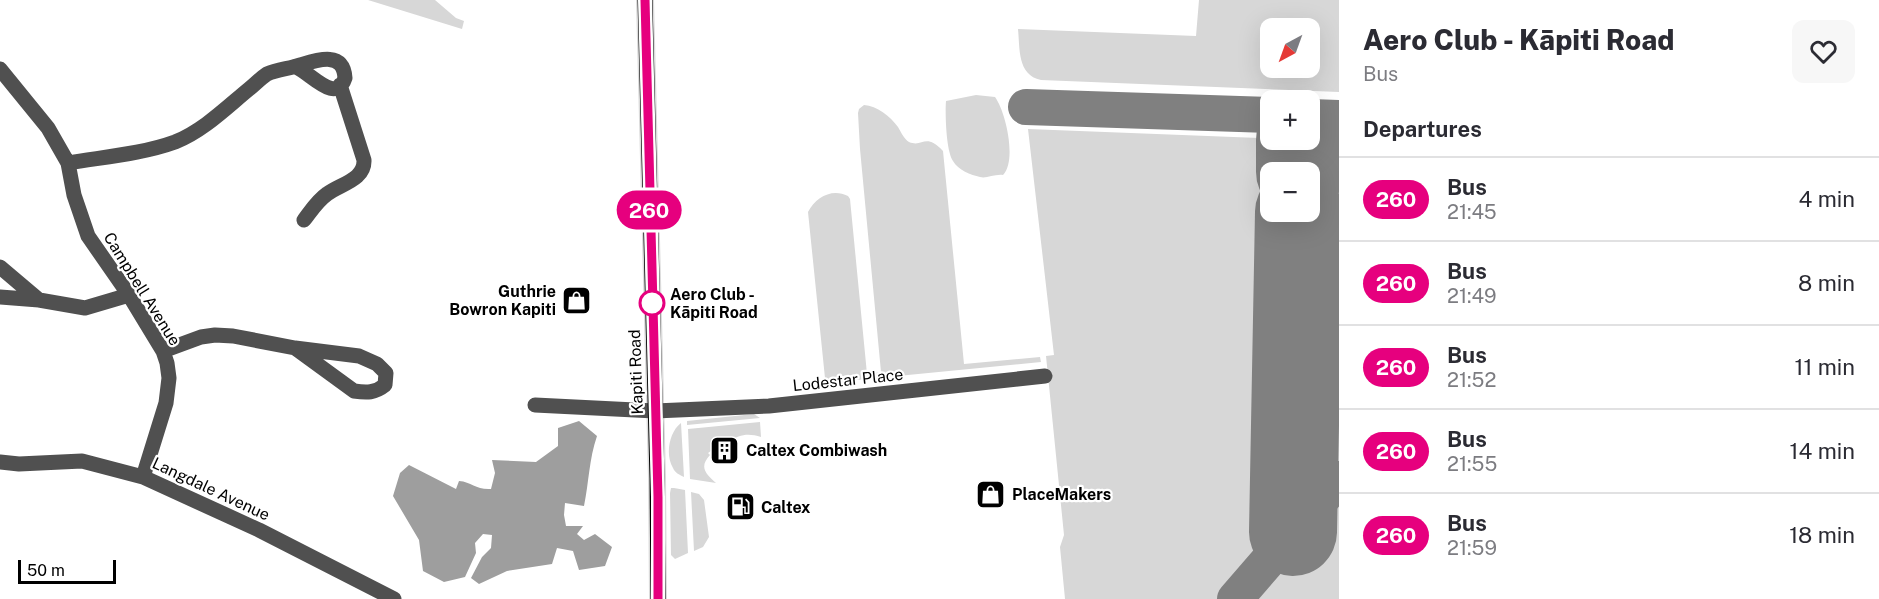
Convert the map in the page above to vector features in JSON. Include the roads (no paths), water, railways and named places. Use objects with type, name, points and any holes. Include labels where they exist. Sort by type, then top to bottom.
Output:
[{"type":"main road","name":"Kapiti Road","points":[[645,0],[658,599]]},
{"type":"street","points":[[68,163],[176,141],[197,130],[267,75],[296,67],[305,62],[318,59],[337,62],[345,73],[344,82],[334,89],[328,89],[306,71],[296,67]]},
{"type":"street","name":"Campbell Avenue","points":[[0,69],[48,128],[68,163],[74,195],[88,236],[129,295],[163,351],[169,378],[166,404],[143,477]]},
{"type":"street","points":[[304,220],[327,194],[359,175],[365,167],[340,85]]},
{"type":"street","points":[[0,267],[39,300]]},
{"type":"street","points":[[0,297],[39,300],[85,308],[129,295]]},
{"type":"street","points":[[163,351],[201,337],[215,335],[256,339],[295,348],[359,357],[377,364],[386,373],[385,385],[374,392],[354,391],[295,348]]},
{"type":"street","name":"Lodestar Place","points":[[535,405],[655,411],[820,402],[1045,376]]},
{"type":"street","name":"Langdale Avenue","points":[[0,462],[19,464],[82,461],[143,477],[259,530],[394,599]]},
{"type":"place","name":"Guthrie Bowron Kapiti","points":[[577,300]]},
{"type":"place","name":"Aero Club - Kāpiti Road","points":[[652,303]]},
{"type":"place","name":"Caltex Combiwash","points":[[725,450]]},
{"type":"place","name":"PlaceMakers","points":[[991,494]]},
{"type":"place","name":"Caltex","points":[[740,507]]}]
